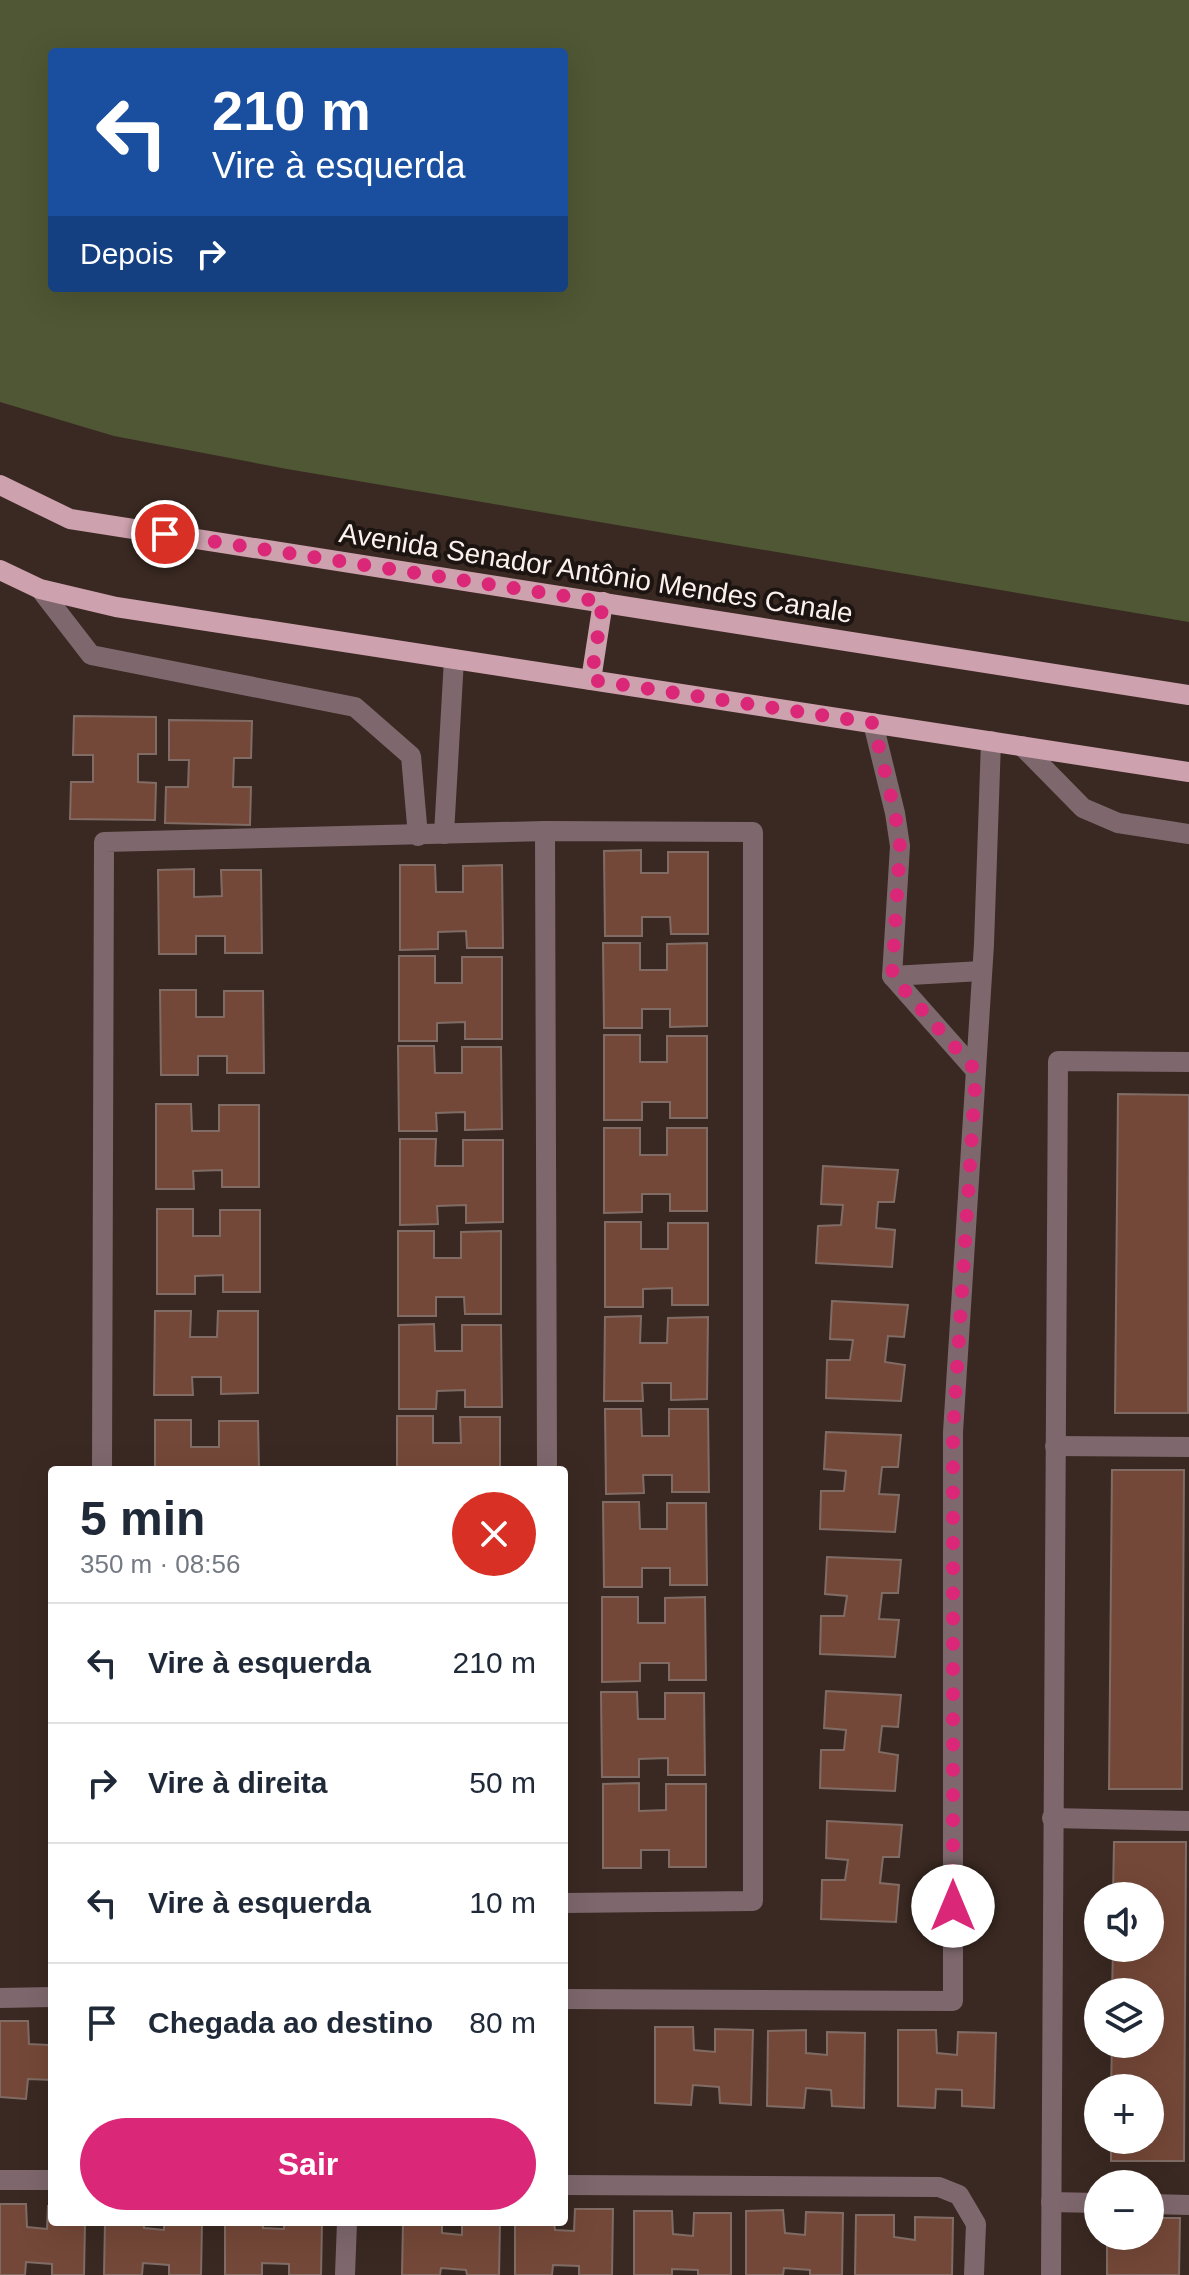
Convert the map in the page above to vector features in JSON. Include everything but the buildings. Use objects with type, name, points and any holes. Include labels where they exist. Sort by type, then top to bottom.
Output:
[{"type":"main road","name":"Avenida Senador Antônio Mendes Canale","points":[[0,485],[70,519],[1189,695]]},
{"type":"main road","points":[[0,570],[40,589],[116,607],[1189,772]]},
{"type":"main road","points":[[591,680],[603,602]]},
{"type":"street","points":[[40,589],[91,655],[355,707],[411,756],[418,836]]},
{"type":"street","points":[[444,834],[454,659]]},
{"type":"street","points":[[873,723],[900,846],[892,976],[976,1071]]},
{"type":"street","points":[[568,1999],[953,2001],[953,1432],[982,971],[991,741]]},
{"type":"street","points":[[1022,746],[1083,808],[1118,823],[1189,834]]},
{"type":"street","points":[[102,1466],[104,842],[545,831],[753,832],[753,1901],[568,1903]]},
{"type":"street","points":[[545,831],[547,1466]]},
{"type":"street","points":[[892,976],[982,971]]},
{"type":"street","points":[[1051,2275],[1058,1061],[1189,1062]]},
{"type":"street","points":[[1055,1446],[1189,1447]]},
{"type":"street","points":[[1052,1818],[1189,1821]]},
{"type":"street","points":[[0,1998],[48,1997]]},
{"type":"street","points":[[0,2180],[48,2180]]},
{"type":"street","points":[[568,2185],[939,2187],[959,2195],[976,2224],[974,2275]]},
{"type":"street","points":[[1051,2202],[1084,2203]]},
{"type":"street","points":[[1164,2204],[1189,2205]]},
{"type":"street","points":[[345,2275],[347,2226]]},
{"type":"green space","points":[[0,0],[1189,0],[1189,622],[287,469],[114,436],[0,402]]},
{"type":"route","points":[[165,534],[603,602],[591,680],[873,723],[900,846],[892,976],[976,1071],[953,1432],[953,1906]]}]
